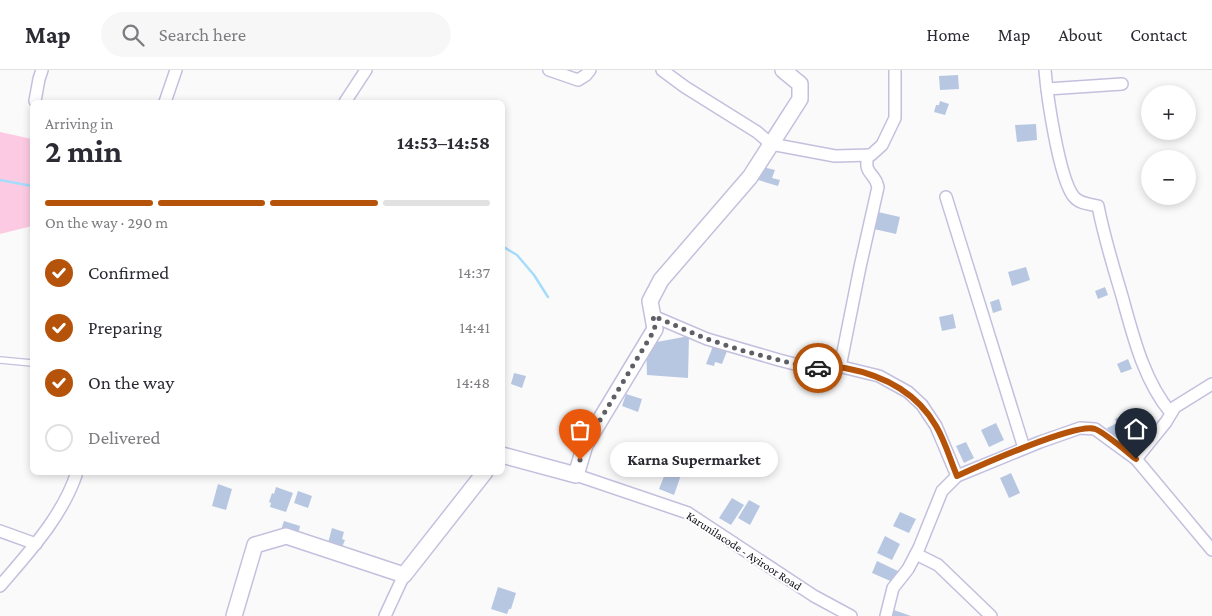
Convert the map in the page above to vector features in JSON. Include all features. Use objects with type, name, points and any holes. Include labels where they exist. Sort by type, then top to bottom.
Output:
[{"type":"main road","points":[[505,456],[576,474],[585,445],[655,329],[650,302],[661,280],[750,177],[800,99],[800,84],[784,70]]},
{"type":"main road","points":[[234,616],[255,545],[286,536],[404,575],[483,475]]},
{"type":"street","points":[[35,100],[42,70]]},
{"type":"street","points":[[166,100],[176,70]]},
{"type":"street","points":[[346,100],[366,70]]},
{"type":"street","points":[[549,70],[578,80],[590,70]]},
{"type":"street","points":[[662,70],[691,92],[757,132],[771,144],[835,156],[871,155],[882,144],[895,118],[896,70]]},
{"type":"street","points":[[1045,70],[1062,171],[1072,195],[1079,202],[1098,206],[1103,233],[1134,340],[1153,387],[1171,413]]},
{"type":"street","points":[[1047,89],[1122,84]]},
{"type":"street","points":[[842,367],[860,267],[878,187],[877,181],[869,173],[866,164],[868,155]]},
{"type":"street","points":[[946,197],[1024,448]]},
{"type":"street","points":[[653,316],[707,339],[762,356],[806,367],[826,369],[842,367],[879,376],[908,392],[922,405],[936,426],[957,476]]},
{"type":"street","points":[[1136,459],[1175,407],[1212,384]]},
{"type":"street","points":[[886,616],[893,588],[908,569],[916,554],[942,491],[957,476],[1024,448],[1080,428],[1095,429],[1136,459],[1212,550]]},
{"type":"street","name":"Karunilacode - Ayiroor Road","points":[[576,474],[688,513],[814,596],[851,616]]},
{"type":"street","points":[[0,586],[36,544],[66,496],[76,475]]},
{"type":"street","points":[[0,532],[36,544]]},
{"type":"street","points":[[916,554],[938,565],[990,616]]},
{"type":"street","points":[[385,616],[404,575]]},
{"type":"lane","points":[[0,360],[30,363]]},
{"type":"shaded area","points":[[0,132],[30,139],[30,226],[0,234]]},
{"type":"building","points":[[958,75],[959,89],[940,90],[939,76]]},
{"type":"building","points":[[940,101],[949,104],[945,115],[934,112],[936,105],[939,105]]},
{"type":"building","points":[[1036,124],[1037,140],[1017,142],[1015,125]]},
{"type":"building","points":[[759,166],[775,170],[772,178],[780,180],[778,186],[755,179]]},
{"type":"building","points":[[878,212],[900,217],[896,234],[874,229]]},
{"type":"building","points":[[1026,267],[1030,280],[1012,286],[1008,272]]},
{"type":"building","points":[[1105,287],[1108,295],[1098,299],[1095,291]]},
{"type":"building","points":[[999,299],[1002,310],[993,313],[990,302]]},
{"type":"building","points":[[953,314],[956,328],[942,331],[939,317]]},
{"type":"building","points":[[689,336],[688,378],[647,375],[646,344]]},
{"type":"building","points":[[713,346],[727,351],[722,364],[715,362],[714,366],[706,364]]},
{"type":"building","points":[[1128,359],[1132,369],[1121,373],[1117,364]]},
{"type":"building","points":[[514,373],[526,376],[522,388],[511,384]]},
{"type":"building","points":[[626,394],[642,399],[638,412],[622,406]]},
{"type":"building","points":[[1125,414],[1132,429],[1114,439],[1107,428],[1117,423],[1115,419]]},
{"type":"building","points":[[996,423],[1004,440],[989,447],[981,430]]},
{"type":"building","points":[[966,442],[974,458],[964,463],[956,446]]},
{"type":"building","points":[[667,469],[681,475],[674,495],[659,489]]},
{"type":"building","points":[[1011,473],[1020,493],[1009,498],[1000,478]]},
{"type":"building","points":[[218,484],[232,489],[226,510],[212,506]]},
{"type":"building","points":[[276,487],[293,493],[286,512],[270,507],[271,503],[269,502]]},
{"type":"building","points":[[298,491],[312,496],[308,508],[294,503]]},
{"type":"building","points":[[732,498],[744,505],[731,525],[719,518]]},
{"type":"building","points":[[749,500],[760,506],[750,525],[738,518]]},
{"type":"building","points":[[900,512],[916,519],[909,533],[893,526]]},
{"type":"building","points":[[284,521],[300,526],[298,535],[281,530]]},
{"type":"building","points":[[332,528],[344,532],[342,539],[345,540],[342,547],[328,543]]},
{"type":"building","points":[[885,536],[900,544],[892,560],[877,553]]},
{"type":"building","points":[[877,561],[900,572],[895,583],[872,573]]},
{"type":"building","points":[[498,587],[516,593],[511,609],[509,609],[507,614],[491,609]]},
{"type":"building","points":[[891,609],[911,616],[889,616]]},
{"type":"waterway","points":[[0,180],[30,186]]},
{"type":"waterway","points":[[505,248],[517,255],[534,275],[548,297]]},
{"type":"way so far","points":[[580,460],[585,445],[655,329],[653,316],[707,339],[744,351],[806,367],[818,368]]},
{"type":"place","name":"Karna Supermarket","points":[[580,460]]},
{"type":"route","points":[[818,368],[842,367],[879,376],[908,392],[922,405],[936,426],[957,476],[986,463],[1080,428],[1095,429],[1136,459]]}]
